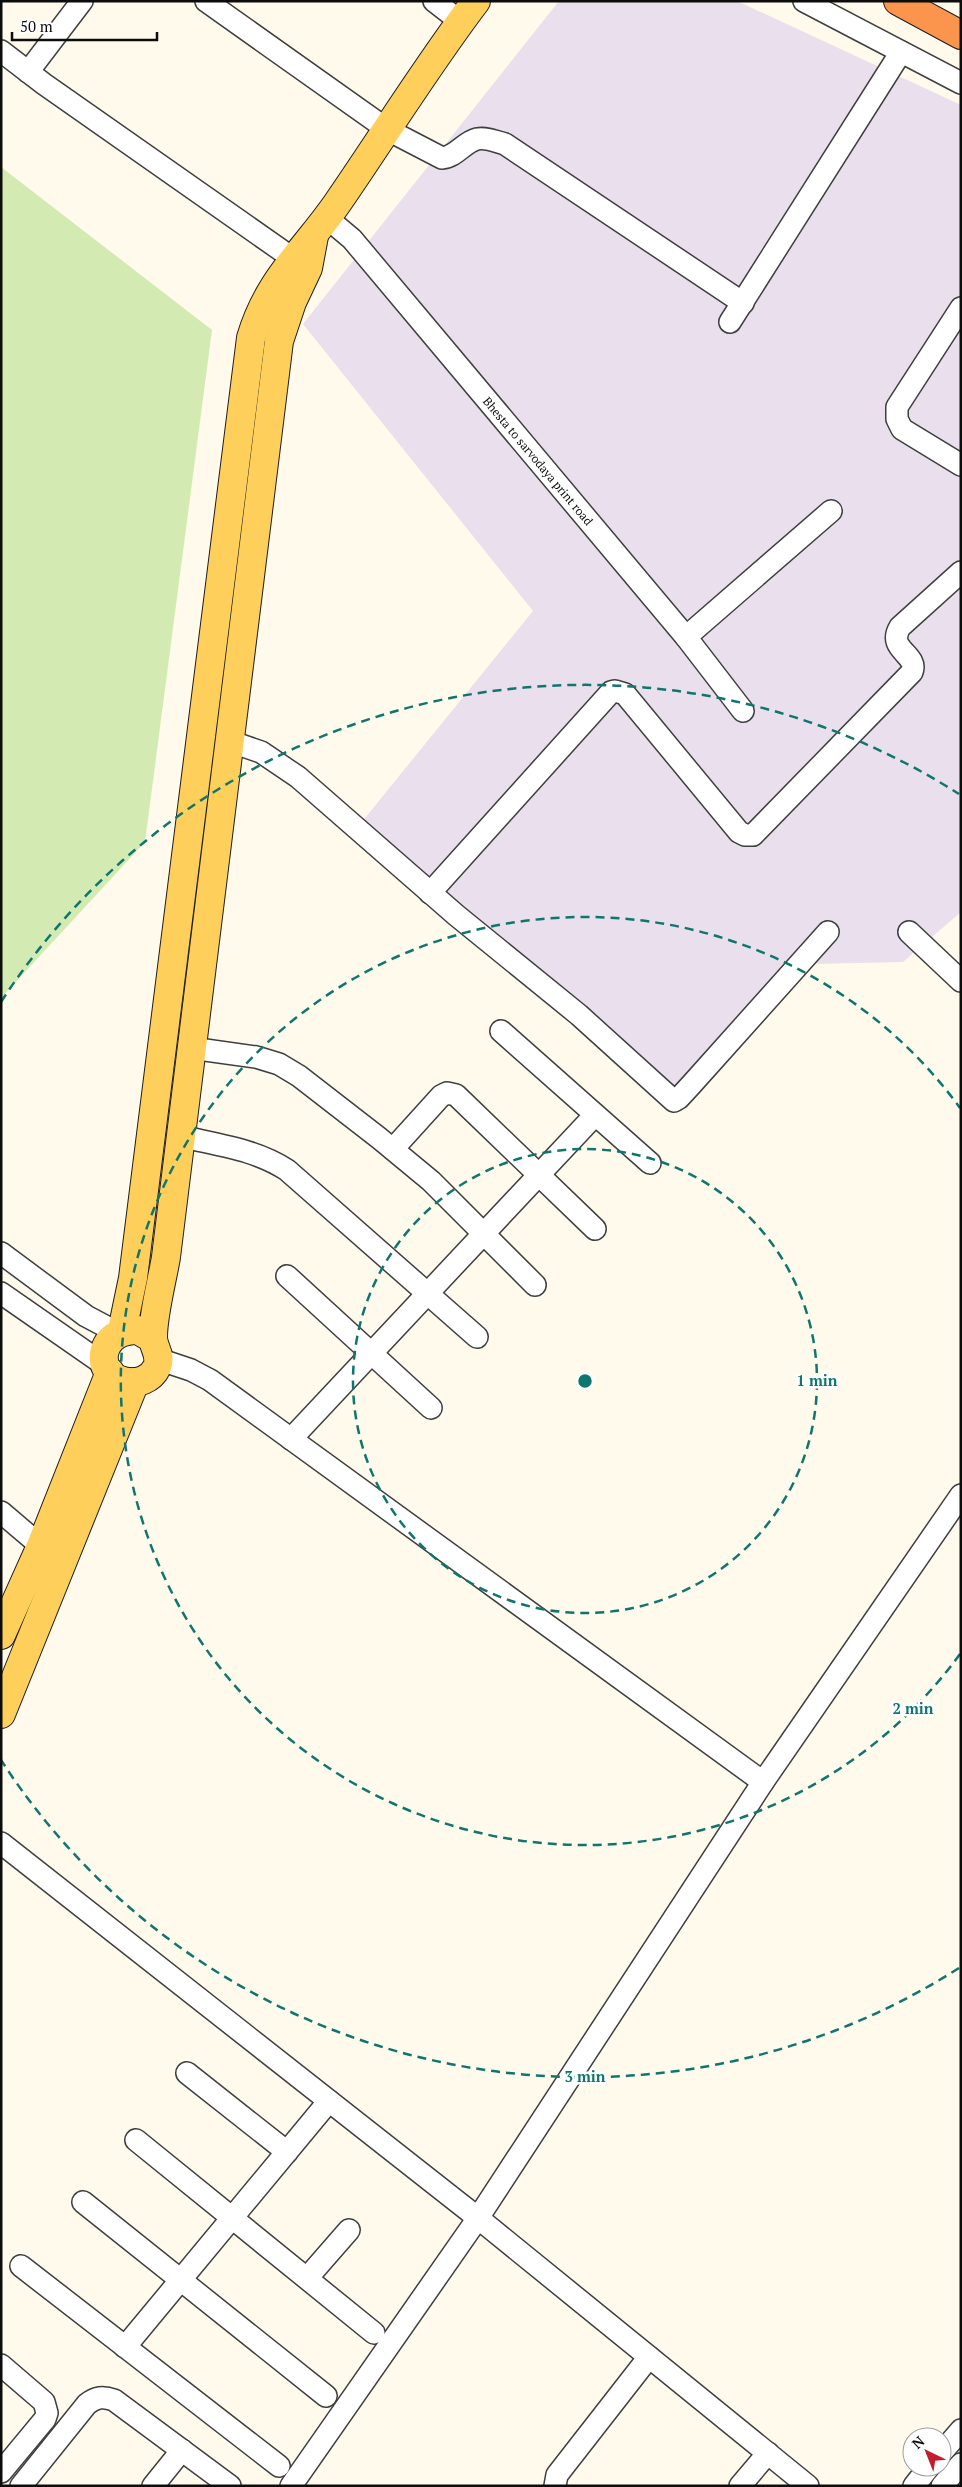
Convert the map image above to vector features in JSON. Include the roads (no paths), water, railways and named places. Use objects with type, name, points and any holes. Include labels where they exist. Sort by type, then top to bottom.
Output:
[{"type":"highway","points":[[898,1],[961,35]]},
{"type":"main road","points":[[300,263],[292,302],[279,342],[180,1136],[154,1372],[147,1378],[136,1382],[121,1381],[108,1369],[104,1353],[108,1343],[120,1332],[133,1278],[251,338],[266,298],[300,263],[321,226],[468,11]]},
{"type":"main road","points":[[120,1332],[138,1330],[156,1349]]},
{"type":"main road","points":[[1,1634],[41,1546],[108,1369]]},
{"type":"main road","points":[[1,1714],[136,1382]]},
{"type":"street","points":[[28,72],[82,1]]},
{"type":"street","points":[[206,1],[388,130],[442,158],[448,158],[476,139],[487,139],[506,144],[743,303]]},
{"type":"street","points":[[434,1],[468,11]]},
{"type":"street","points":[[804,1],[961,83]]},
{"type":"street","points":[[1,51],[28,72],[300,263]]},
{"type":"street","points":[[730,322],[901,52]]},
{"type":"street","name":"Bhesta to sarvodaya print road","points":[[321,226],[352,239],[686,637],[743,711]]},
{"type":"street","points":[[961,308],[897,407],[897,419],[902,429],[961,465]]},
{"type":"street","points":[[686,637],[832,511]]},
{"type":"street","points":[[430,893],[611,692],[616,691],[625,694],[739,832],[745,835],[753,835],[912,672],[912,663],[896,642],[895,636],[900,627],[961,572]]},
{"type":"street","points":[[229,741],[261,752],[292,773],[430,893],[579,1015],[674,1100],[691,1085],[828,932]]},
{"type":"street","points":[[909,932],[961,981]]},
{"type":"street","points":[[501,1031],[650,1163]]},
{"type":"street","points":[[192,1048],[256,1057],[279,1064],[299,1076],[431,1182],[535,1285]]},
{"type":"street","points":[[392,1149],[442,1096],[451,1093],[540,1174],[595,1229]]},
{"type":"street","points":[[290,1439],[596,1115]]},
{"type":"street","points":[[180,1136],[271,1159],[287,1170],[477,1337]]},
{"type":"street","points":[[1,1252],[86,1316],[120,1332]]},
{"type":"street","points":[[287,1276],[431,1408]]},
{"type":"street","points":[[1,1293],[108,1369]]},
{"type":"street","points":[[156,1349],[210,1380],[763,1782]]},
{"type":"street","points":[[291,2486],[478,2218],[763,1782],[961,1495]]},
{"type":"street","points":[[1,1512],[41,1546]]},
{"type":"street","points":[[1,1843],[478,2218],[808,2486]]},
{"type":"street","points":[[187,2074],[287,2152]]},
{"type":"street","points":[[125,2347],[329,2101]]},
{"type":"street","points":[[136,2140],[308,2277],[374,2333]]},
{"type":"street","points":[[83,2202],[326,2396]]},
{"type":"street","points":[[308,2277],[348,2230]]},
{"type":"street","points":[[21,2266],[279,2466]]},
{"type":"street","points":[[555,2486],[557,2475],[649,2357]]},
{"type":"street","points":[[1,2365],[44,2402],[47,2413],[45,2419],[1,2472]]},
{"type":"street","points":[[21,2486],[87,2404],[95,2398],[105,2397],[114,2400],[230,2486]]},
{"type":"street","points":[[952,2440],[961,2430]]},
{"type":"street","points":[[153,2486],[182,2450]]},
{"type":"street","points":[[740,2486],[768,2453]]},
{"type":"street","points":[[942,2486],[961,2464]]}]
